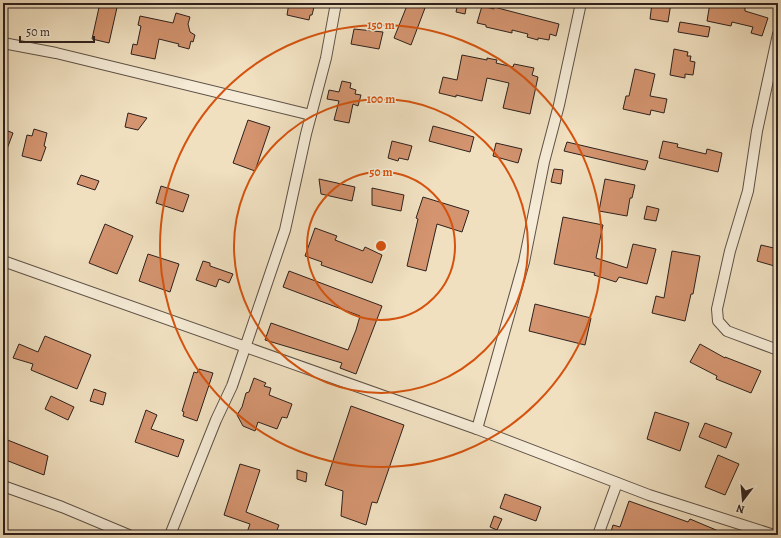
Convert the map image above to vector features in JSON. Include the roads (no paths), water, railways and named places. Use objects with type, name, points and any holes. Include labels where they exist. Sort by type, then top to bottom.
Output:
[{"type":"street","points":[[170,535],[216,420],[232,386],[285,230],[311,115],[326,58],[336,3]]},
{"type":"street","points":[[477,429],[524,262],[544,162],[559,105],[581,3]]},
{"type":"street","points":[[778,34],[757,131],[748,192],[730,251],[717,309],[718,321],[727,331],[778,350]]},
{"type":"street","points":[[3,43],[56,53],[311,115]]},
{"type":"street","points":[[3,260],[477,429],[617,483],[774,535]]},
{"type":"street","points":[[598,535],[617,483]]},
{"type":"street","points":[[3,486],[62,507],[129,535]]}]
